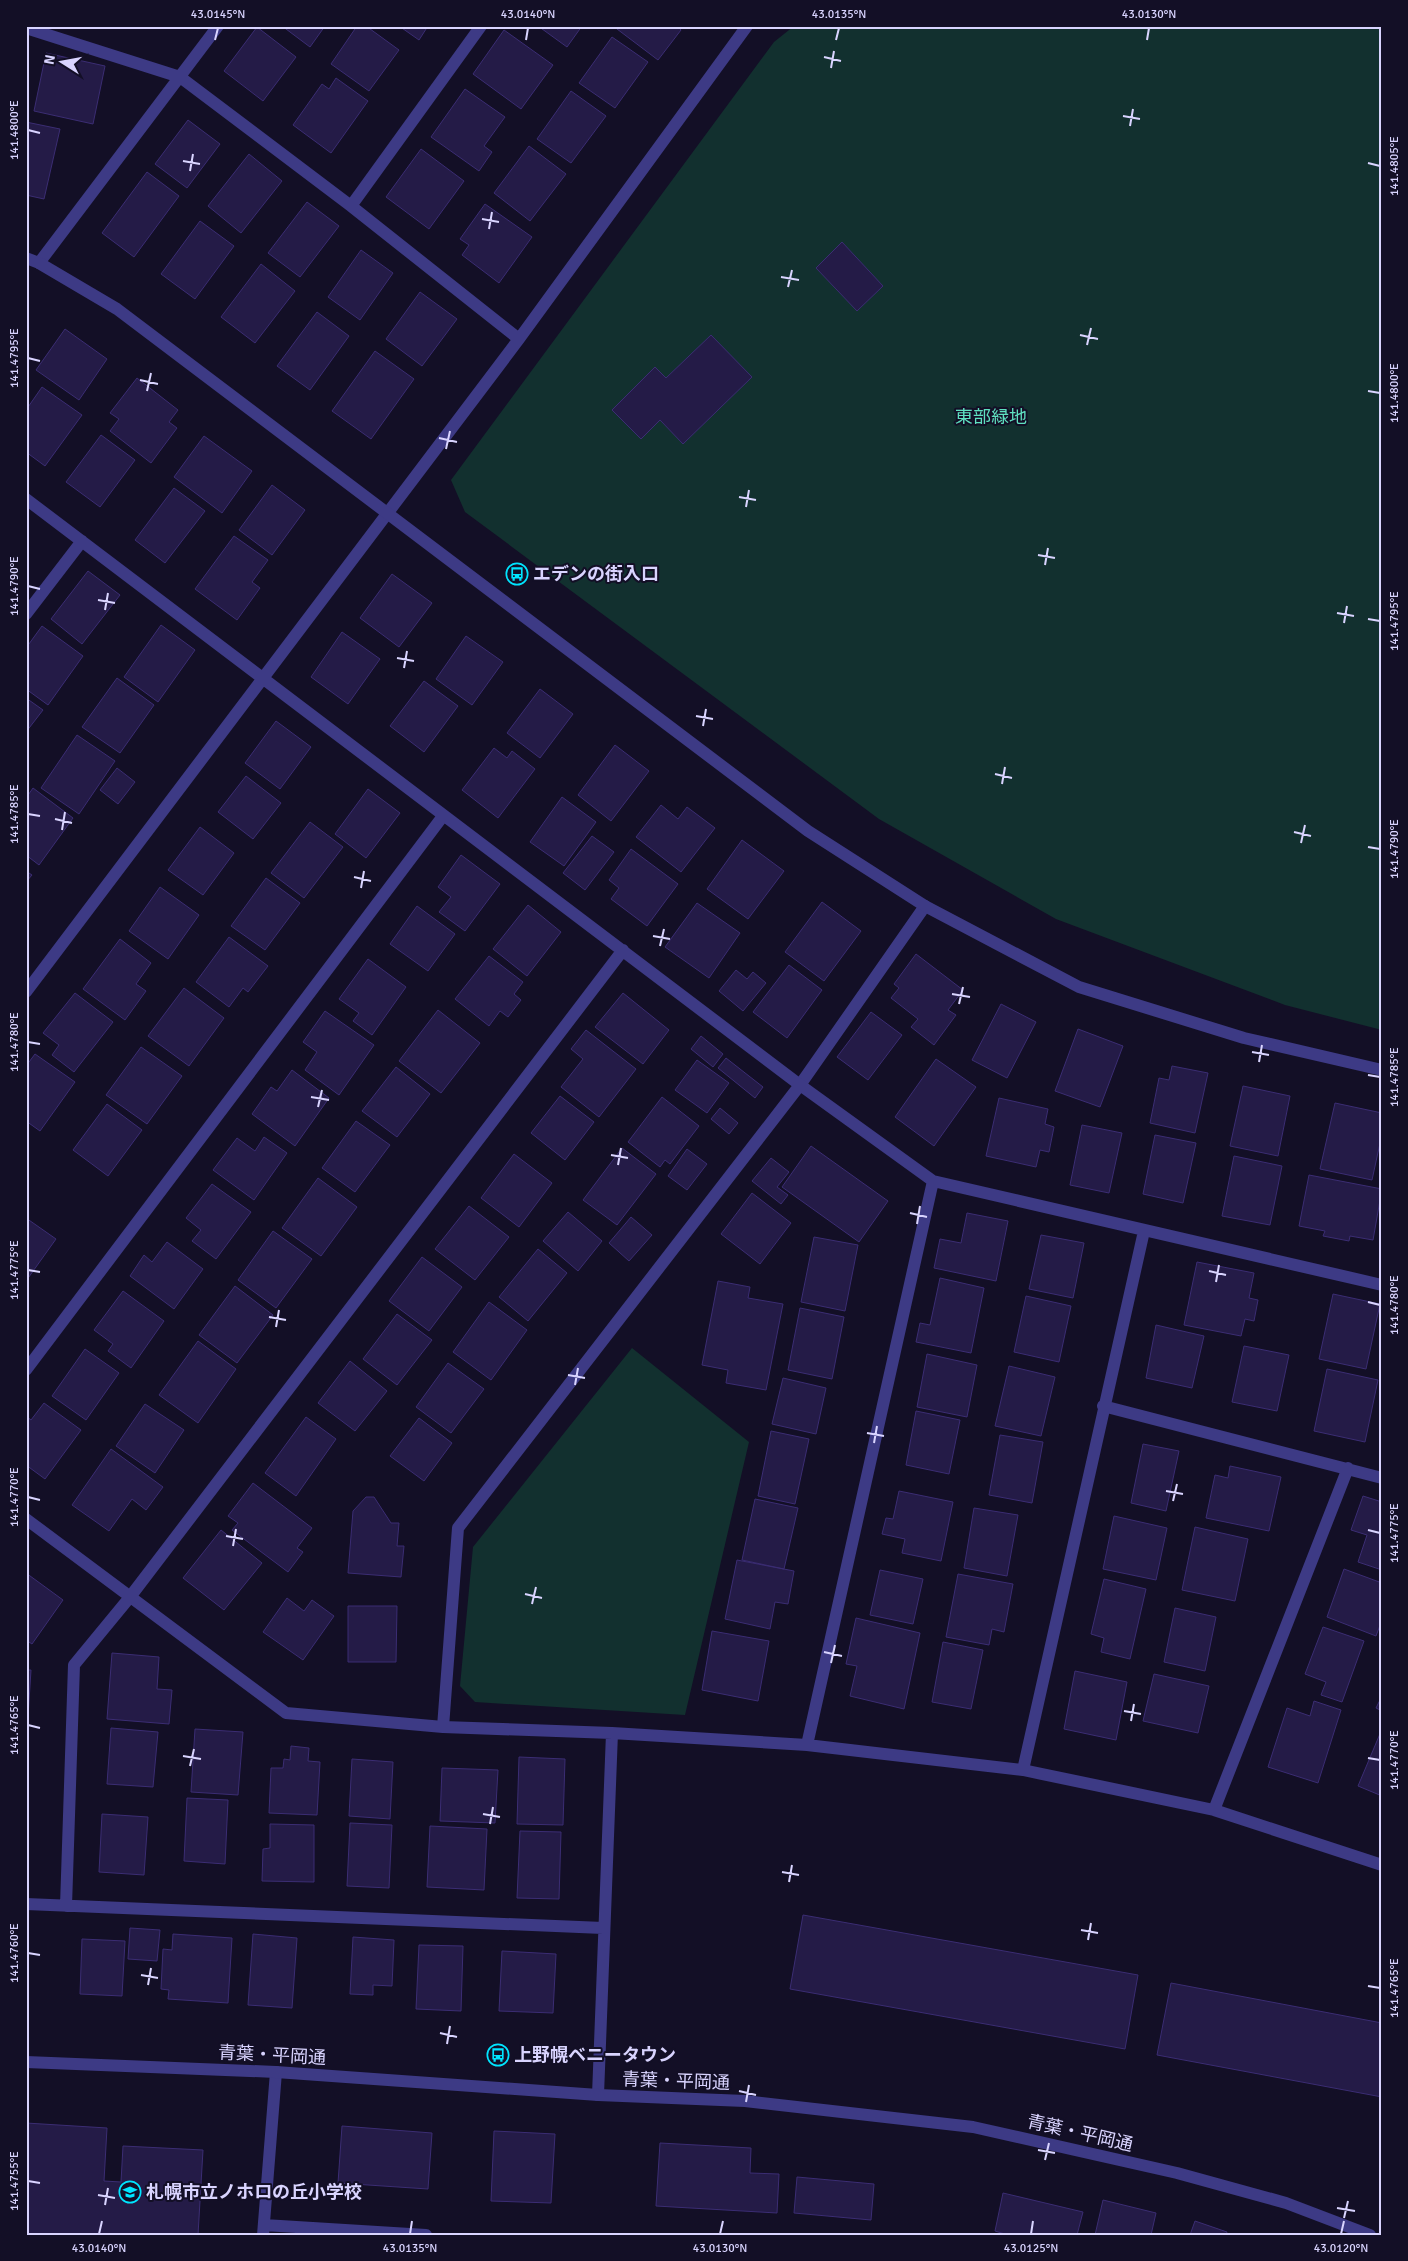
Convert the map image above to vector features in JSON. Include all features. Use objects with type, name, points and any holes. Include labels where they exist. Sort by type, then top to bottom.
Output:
[{"type":"street","points":[[39,263],[218,26]]},
{"type":"street","points":[[351,206],[481,26]]},
{"type":"street","points":[[26,992],[388,514],[747,26]]},
{"type":"street","points":[[26,28],[180,77],[351,206],[519,338]]},
{"type":"street","points":[[26,258],[39,263],[116,309],[808,831],[925,906],[1079,987],[1244,1038],[1382,1070]]},
{"type":"street","points":[[26,500],[443,816],[624,950],[800,1085],[933,1181],[1382,1285]]},
{"type":"street","points":[[26,614],[82,541]]},
{"type":"street","points":[[26,1370],[443,816]]},
{"type":"street","points":[[443,1727],[458,1528],[800,1085],[925,906]]},
{"type":"street","points":[[66,1906],[74,1665],[130,1597],[624,950]]},
{"type":"street","points":[[807,1745],[933,1181]]},
{"type":"street","points":[[1023,1770],[1144,1231]]},
{"type":"street","points":[[1104,1406],[1382,1478]]},
{"type":"street","points":[[1214,1810],[1348,1468]]},
{"type":"street","points":[[26,1519],[286,1713],[443,1727],[612,1733],[807,1745],[1023,1770],[1214,1810],[1382,1865]]},
{"type":"street","points":[[598,2095],[612,1733]]},
{"type":"street","points":[[26,1904],[603,1928]]},
{"type":"street","name":"青葉・平岡通","points":[[26,2062],[276,2072],[598,2095],[745,2101],[973,2127],[1177,2173],[1286,2203],[1370,2235]]},
{"type":"street","points":[[276,2072],[264,2230],[426,2235]]},
{"type":"green space","name":"東部緑地","points":[[794,26],[1382,26],[1382,1030],[1285,1005],[1056,919],[879,819],[465,512],[451,480],[774,42]]},
{"type":"green space","points":[[632,1348],[749,1442],[685,1715],[475,1702],[460,1686],[473,1547]]},
{"type":"building","points":[[282,26],[325,26],[310,47]]},
{"type":"building","points":[[357,26],[366,26],[399,50],[369,91],[331,64]]},
{"type":"building","points":[[399,26],[428,26],[419,40]]},
{"type":"building","points":[[538,26],[582,26],[567,47]]},
{"type":"building","points":[[619,26],[677,26],[681,30],[658,60],[617,29]]},
{"type":"building","points":[[257,27],[296,57],[263,101],[224,71]]},
{"type":"building","points":[[504,30],[553,65],[521,109],[473,74]]},
{"type":"building","points":[[612,37],[648,62],[615,108],[579,83]]},
{"type":"building","points":[[46,53],[105,66],[93,124],[34,111]]},
{"type":"building","points":[[336,78],[368,101],[331,153],[293,125],[322,84],[329,89]]},
{"type":"building","points":[[465,89],[505,117],[484,146],[492,152],[479,171],[431,137]]},
{"type":"building","points":[[571,91],[606,116],[571,163],[537,139]]},
{"type":"building","points":[[188,120],[220,144],[187,188],[155,164]]},
{"type":"building","points":[[26,122],[60,129],[44,199],[26,195]]},
{"type":"building","points":[[529,146],[566,174],[530,221],[494,193]]},
{"type":"building","points":[[421,149],[464,181],[429,229],[386,197]]},
{"type":"building","points":[[249,154],[282,181],[241,233],[208,206]]},
{"type":"building","points":[[147,172],[179,196],[134,257],[102,233]]},
{"type":"building","points":[[307,202],[339,226],[300,277],[268,253]]},
{"type":"building","points":[[485,204],[532,237],[499,283],[462,255],[469,245],[460,239]]},
{"type":"building","points":[[200,221],[234,246],[195,299],[161,274]]},
{"type":"building","points":[[842,242],[883,286],[857,311],[816,268]]},
{"type":"building","points":[[361,250],[393,273],[360,320],[328,297]]},
{"type":"building","points":[[261,264],[295,291],[255,343],[221,317]]},
{"type":"building","points":[[420,292],[457,319],[422,366],[386,339]]},
{"type":"building","points":[[317,312],[349,336],[310,390],[277,366]]},
{"type":"building","points":[[65,329],[107,359],[79,400],[36,370]]},
{"type":"building","points":[[711,335],[752,377],[683,444],[660,420],[641,439],[612,410],[655,367],[666,378]]},
{"type":"building","points":[[375,351],[414,379],[371,439],[332,411]]},
{"type":"building","points":[[137,378],[178,410],[169,422],[177,428],[151,463],[110,431],[119,419],[110,413]]},
{"type":"building","points":[[42,387],[82,415],[45,466],[26,452],[26,410]]},
{"type":"building","points":[[101,435],[135,460],[100,507],[66,482]]},
{"type":"building","points":[[204,436],[252,471],[222,513],[174,477]]},
{"type":"building","points":[[272,485],[305,510],[272,555],[239,530]]},
{"type":"building","points":[[174,488],[205,511],[165,563],[135,540]]},
{"type":"building","points":[[234,536],[268,560],[252,582],[260,588],[237,620],[195,589]]},
{"type":"building","points":[[88,571],[120,595],[82,644],[51,619]]},
{"type":"building","points":[[392,574],[432,603],[399,647],[360,618]]},
{"type":"building","points":[[161,625],[195,650],[158,702],[124,677]]},
{"type":"building","points":[[42,626],[83,656],[48,705],[26,689],[26,679],[29,675],[26,673],[26,648]]},
{"type":"building","points":[[342,632],[380,659],[348,704],[311,677]]},
{"type":"building","points":[[466,636],[503,662],[472,705],[436,679]]},
{"type":"building","points":[[117,678],[154,705],[120,753],[82,727]]},
{"type":"building","points":[[424,681],[458,706],[424,752],[390,726]]},
{"type":"building","points":[[540,689],[573,714],[540,758],[507,733]]},
{"type":"building","points":[[26,698],[43,710],[26,732]]},
{"type":"building","points":[[276,721],[311,747],[280,789],[245,763]]},
{"type":"building","points":[[77,735],[115,761],[79,814],[41,788]]},
{"type":"building","points":[[615,745],[649,771],[611,821],[578,795]]},
{"type":"building","points":[[494,748],[507,758],[512,751],[535,769],[498,818],[462,790]]},
{"type":"building","points":[[117,768],[135,782],[118,804],[100,790]]},
{"type":"building","points":[[246,776],[281,803],[253,839],[218,812]]},
{"type":"building","points":[[33,788],[73,818],[39,865],[26,855],[26,798]]},
{"type":"building","points":[[368,789],[400,813],[366,858],[335,834]]},
{"type":"building","points":[[562,797],[596,822],[564,866],[530,842]]},
{"type":"building","points":[[661,805],[678,819],[687,807],[715,828],[681,872],[636,837]]},
{"type":"building","points":[[310,822],[343,847],[304,898],[271,873]]},
{"type":"building","points":[[200,827],[234,853],[203,895],[168,870]]},
{"type":"building","points":[[592,836],[614,852],[585,890],[563,873]]},
{"type":"building","points":[[742,840],[784,871],[748,919],[707,889]]},
{"type":"building","points":[[631,849],[678,884],[647,926],[611,899],[619,888],[609,880]]},
{"type":"building","points":[[461,855],[500,884],[465,931],[439,912],[451,897],[438,887]]},
{"type":"building","points":[[26,871],[32,875],[26,882]]},
{"type":"building","points":[[266,878],[300,903],[265,950],[231,926]]},
{"type":"building","points":[[160,887],[199,915],[168,959],[129,931]]},
{"type":"building","points":[[822,902],[861,931],[824,981],[785,952]]},
{"type":"building","points":[[697,903],[740,933],[709,978],[665,947]]},
{"type":"building","points":[[528,905],[561,932],[527,976],[493,949]]},
{"type":"building","points":[[417,906],[455,934],[428,971],[390,944]]},
{"type":"building","points":[[229,937],[268,966],[248,992],[243,988],[229,1007],[196,982]]},
{"type":"building","points":[[120,939],[151,963],[136,984],[146,991],[125,1020],[83,989]]},
{"type":"building","points":[[916,954],[963,990],[948,1010],[956,1015],[934,1045],[911,1027],[918,1019],[891,998],[899,988],[894,984]]},
{"type":"building","points":[[489,956],[523,982],[514,994],[521,1000],[508,1017],[500,1011],[489,1026],[455,999]]},
{"type":"building","points":[[368,959],[406,987],[372,1035],[353,1021],[359,1013],[339,999]]},
{"type":"building","points":[[789,965],[822,990],[787,1038],[753,1012]]},
{"type":"building","points":[[736,970],[747,979],[753,972],[766,983],[743,1011],[719,991]]},
{"type":"building","points":[[184,988],[224,1018],[189,1066],[148,1036]]},
{"type":"building","points":[[75,993],[113,1022],[74,1072],[52,1055],[59,1045],[43,1033]]},
{"type":"building","points":[[623,993],[669,1030],[643,1064],[595,1027]]},
{"type":"building","points":[[1001,1004],[1036,1022],[1007,1078],[972,1060]]},
{"type":"building","points":[[438,1010],[480,1043],[441,1093],[399,1061]]},
{"type":"building","points":[[325,1011],[374,1045],[339,1095],[305,1070],[317,1052],[303,1042]]},
{"type":"building","points":[[871,1012],[902,1035],[868,1080],[837,1057]]},
{"type":"building","points":[[1078,1029],[1123,1046],[1100,1107],[1055,1091]]},
{"type":"building","points":[[586,1030],[636,1069],[599,1117],[561,1087],[583,1059],[571,1049]]},
{"type":"building","points":[[701,1036],[723,1054],[713,1067],[691,1049]]},
{"type":"building","points":[[141,1047],[182,1076],[147,1124],[106,1095]]},
{"type":"building","points":[[35,1054],[75,1082],[40,1131],[26,1121],[26,1066]]},
{"type":"building","points":[[726,1058],[763,1087],[755,1098],[718,1068]]},
{"type":"building","points":[[936,1059],[976,1087],[934,1146],[895,1117]]},
{"type":"building","points":[[697,1060],[729,1083],[707,1113],[675,1090]]},
{"type":"building","points":[[1172,1066],[1208,1073],[1195,1133],[1150,1123],[1159,1078],[1169,1080]]},
{"type":"building","points":[[396,1067],[430,1094],[397,1137],[362,1111]]},
{"type":"building","points":[[292,1070],[329,1098],[295,1146],[252,1114],[271,1087],[277,1091]]},
{"type":"building","points":[[1243,1086],[1290,1096],[1278,1156],[1230,1146]]},
{"type":"building","points":[[560,1096],[594,1122],[565,1160],[531,1133]]},
{"type":"building","points":[[662,1097],[699,1126],[670,1164],[665,1160],[660,1167],[628,1142]]},
{"type":"building","points":[[999,1098],[1048,1109],[1045,1124],[1054,1127],[1049,1152],[1040,1150],[1036,1167],[986,1156]]},
{"type":"building","points":[[1335,1103],[1382,1113],[1382,1134],[1372,1180],[1320,1169]]},
{"type":"building","points":[[107,1104],[142,1130],[108,1176],[73,1150]]},
{"type":"building","points":[[720,1108],[738,1123],[729,1134],[711,1119]]},
{"type":"building","points":[[356,1121],[390,1145],[355,1192],[322,1168]]},
{"type":"building","points":[[1082,1125],[1122,1133],[1109,1193],[1070,1185]]},
{"type":"building","points":[[1155,1135],[1196,1143],[1183,1203],[1143,1194]]},
{"type":"building","points":[[264,1137],[287,1153],[254,1200],[213,1170],[237,1138],[255,1151]]},
{"type":"building","points":[[811,1146],[888,1201],[859,1242],[782,1187]]},
{"type":"building","points":[[622,1148],[656,1174],[617,1225],[583,1200]]},
{"type":"building","points":[[687,1149],[707,1164],[687,1190],[668,1176]]},
{"type":"building","points":[[514,1154],[552,1183],[519,1227],[481,1198]]},
{"type":"building","points":[[1234,1156],[1282,1166],[1270,1225],[1222,1216]]},
{"type":"building","points":[[771,1158],[789,1172],[777,1187],[788,1195],[781,1204],[752,1181]]},
{"type":"building","points":[[1309,1175],[1382,1189],[1373,1240],[1350,1236],[1349,1241],[1323,1236],[1325,1231],[1299,1226]]},
{"type":"building","points":[[318,1178],[357,1207],[321,1256],[282,1228]]},
{"type":"building","points":[[212,1184],[251,1212],[216,1259],[192,1241],[201,1230],[186,1218]]},
{"type":"building","points":[[752,1193],[791,1223],[760,1264],[721,1234]]},
{"type":"building","points":[[469,1206],[509,1237],[475,1280],[435,1249]]},
{"type":"building","points":[[568,1212],[602,1241],[578,1271],[543,1241]]},
{"type":"building","points":[[967,1213],[1008,1221],[996,1281],[934,1268],[940,1239],[961,1243]]},
{"type":"building","points":[[631,1217],[652,1235],[629,1261],[609,1243]]},
{"type":"building","points":[[26,1218],[56,1239],[26,1281]]},
{"type":"building","points":[[273,1231],[312,1259],[276,1308],[238,1280]]},
{"type":"building","points":[[1041,1235],[1084,1243],[1073,1298],[1029,1289]]},
{"type":"building","points":[[814,1237],[858,1245],[845,1311],[801,1302]]},
{"type":"building","points":[[167,1242],[203,1269],[174,1309],[130,1276],[144,1255],[152,1262]]},
{"type":"building","points":[[538,1249],[567,1273],[528,1321],[499,1297]]},
{"type":"building","points":[[422,1257],[462,1287],[429,1331],[389,1301]]},
{"type":"building","points":[[1197,1262],[1254,1273],[1249,1298],[1258,1300],[1254,1321],[1245,1319],[1241,1336],[1184,1325]]},
{"type":"building","points":[[940,1278],[984,1288],[971,1353],[916,1342],[920,1323],[930,1325]]},
{"type":"building","points":[[718,1281],[750,1287],[748,1298],[783,1304],[766,1390],[726,1383],[728,1370],[702,1365]]},
{"type":"building","points":[[235,1286],[273,1315],[237,1363],[199,1335]]},
{"type":"building","points":[[123,1291],[164,1321],[131,1368],[108,1351],[113,1344],[94,1330]]},
{"type":"building","points":[[1333,1294],[1380,1304],[1366,1369],[1319,1359]]},
{"type":"building","points":[[1026,1296],[1071,1306],[1059,1362],[1014,1352]]},
{"type":"building","points":[[489,1302],[527,1330],[491,1380],[453,1352]]},
{"type":"building","points":[[800,1308],[844,1317],[832,1379],[788,1370]]},
{"type":"building","points":[[397,1314],[432,1340],[397,1385],[363,1359]]},
{"type":"building","points":[[1156,1325],[1204,1336],[1192,1388],[1146,1378]]},
{"type":"building","points":[[198,1341],[236,1369],[198,1423],[159,1395]]},
{"type":"building","points":[[1244,1346],[1289,1355],[1277,1411],[1232,1402]]},
{"type":"building","points":[[85,1349],[119,1373],[86,1420],[52,1396]]},
{"type":"building","points":[[927,1354],[977,1365],[967,1417],[917,1407]]},
{"type":"building","points":[[350,1361],[387,1391],[355,1431],[318,1403]]},
{"type":"building","points":[[448,1363],[484,1389],[451,1433],[416,1407]]},
{"type":"building","points":[[1009,1366],[1055,1377],[1041,1436],[995,1426]]},
{"type":"building","points":[[1327,1369],[1378,1380],[1365,1442],[1314,1431]]},
{"type":"building","points":[[783,1378],[826,1388],[816,1434],[772,1424]]},
{"type":"building","points":[[44,1403],[81,1430],[45,1479],[26,1465],[26,1416],[31,1420]]},
{"type":"building","points":[[145,1404],[184,1430],[155,1473],[116,1446]]},
{"type":"building","points":[[916,1411],[960,1420],[949,1474],[906,1465]]},
{"type":"building","points":[[306,1417],[336,1439],[296,1496],[265,1473]]},
{"type":"building","points":[[419,1418],[452,1443],[424,1481],[390,1456]]},
{"type":"building","points":[[771,1431],[809,1439],[795,1504],[758,1496]]},
{"type":"building","points":[[1000,1435],[1043,1442],[1032,1503],[989,1495]]},
{"type":"building","points":[[1143,1444],[1179,1451],[1166,1511],[1131,1503]]},
{"type":"building","points":[[111,1449],[163,1487],[146,1510],[132,1499],[109,1531],[72,1505]]},
{"type":"building","points":[[1230,1466],[1281,1477],[1269,1531],[1206,1518],[1215,1475],[1228,1478]]},
{"type":"building","points":[[253,1483],[312,1528],[297,1548],[303,1552],[288,1572],[232,1530],[238,1523],[228,1516]]},
{"type":"building","points":[[899,1491],[953,1502],[941,1561],[902,1553],[905,1539],[882,1534],[886,1518],[893,1519]]},
{"type":"building","points":[[1363,1496],[1382,1502],[1382,1570],[1358,1562],[1367,1535],[1351,1530]]},
{"type":"building","points":[[366,1497],[374,1497],[391,1523],[399,1523],[397,1546],[404,1546],[401,1577],[348,1573],[353,1511]]},
{"type":"building","points":[[755,1499],[798,1508],[784,1569],[742,1560]]},
{"type":"building","points":[[974,1508],[1018,1515],[1007,1576],[964,1568]]},
{"type":"building","points":[[1114,1516],[1167,1528],[1156,1580],[1103,1569]]},
{"type":"building","points":[[1195,1527],[1248,1539],[1235,1601],[1182,1590]]},
{"type":"building","points":[[221,1530],[262,1563],[224,1610],[183,1578]]},
{"type":"building","points":[[737,1560],[794,1571],[788,1604],[775,1602],[770,1629],[725,1619]]},
{"type":"building","points":[[1344,1569],[1382,1583],[1382,1620],[1376,1636],[1327,1617]]},
{"type":"building","points":[[880,1570],[923,1579],[913,1624],[870,1615]]},
{"type":"building","points":[[26,1573],[63,1600],[32,1644],[26,1640]]},
{"type":"building","points":[[958,1574],[1013,1584],[1004,1632],[992,1629],[989,1645],[946,1637]]},
{"type":"building","points":[[1104,1579],[1146,1589],[1130,1659],[1101,1652],[1104,1638],[1091,1634]]},
{"type":"building","points":[[287,1598],[304,1611],[312,1600],[334,1616],[303,1660],[263,1632]]},
{"type":"building","points":[[348,1606],[397,1606],[396,1662],[348,1662]]},
{"type":"building","points":[[1175,1608],[1216,1617],[1205,1671],[1164,1662]]},
{"type":"building","points":[[856,1618],[920,1633],[904,1709],[850,1696],[857,1666],[846,1664]]},
{"type":"building","points":[[1323,1627],[1364,1641],[1342,1702],[1321,1695],[1326,1682],[1305,1674]]},
{"type":"building","points":[[712,1631],[769,1641],[758,1701],[702,1690]]},
{"type":"building","points":[[943,1642],[983,1650],[971,1709],[932,1702]]},
{"type":"building","points":[[112,1653],[159,1657],[157,1689],[172,1690],[169,1724],[107,1719]]},
{"type":"building","points":[[26,1670],[31,1670],[28,1717],[26,1717]]},
{"type":"building","points":[[1075,1671],[1127,1682],[1116,1740],[1064,1729]]},
{"type":"building","points":[[1154,1674],[1209,1686],[1198,1733],[1143,1721]]},
{"type":"building","points":[[1382,1696],[1382,1711],[1376,1708]]},
{"type":"building","points":[[1314,1701],[1341,1710],[1318,1783],[1268,1767],[1287,1708],[1310,1716]]},
{"type":"building","points":[[111,1728],[158,1732],[153,1787],[107,1784]]},
{"type":"building","points":[[195,1729],[243,1732],[238,1795],[191,1792]]},
{"type":"building","points":[[1382,1729],[1382,1796],[1358,1786]]},
{"type":"building","points":[[291,1746],[309,1748],[308,1761],[320,1762],[317,1815],[269,1813],[271,1768],[283,1768],[284,1759],[290,1760]]},
{"type":"building","points":[[519,1757],[565,1759],[563,1825],[517,1824]]},
{"type":"building","points":[[352,1759],[393,1762],[390,1819],[349,1816]]},
{"type":"building","points":[[442,1768],[498,1770],[495,1823],[440,1821]]},
{"type":"building","points":[[187,1798],[228,1800],[225,1864],[184,1861]]},
{"type":"building","points":[[102,1814],[148,1817],[144,1875],[99,1872]]},
{"type":"building","points":[[350,1823],[392,1825],[389,1888],[347,1886]]},
{"type":"building","points":[[270,1824],[314,1825],[314,1882],[262,1881],[263,1849],[270,1848]]},
{"type":"building","points":[[430,1826],[487,1829],[484,1890],[427,1887]]},
{"type":"building","points":[[520,1831],[561,1832],[559,1899],[517,1898]]},
{"type":"building","points":[[803,1915],[1138,1975],[1125,2049],[790,1989]]},
{"type":"building","points":[[130,1928],[160,1930],[157,1961],[128,1959]]},
{"type":"building","points":[[173,1934],[232,1938],[228,2003],[168,1999],[169,1990],[161,1989],[163,1949],[172,1950]]},
{"type":"building","points":[[253,1934],[297,1938],[292,2008],[248,2005]]},
{"type":"building","points":[[353,1937],[394,1940],[392,1986],[373,1985],[373,1995],[350,1994]]},
{"type":"building","points":[[82,1939],[125,1941],[122,1996],[80,1994]]},
{"type":"building","points":[[419,1945],[463,1946],[461,2011],[416,2009]]},
{"type":"building","points":[[502,1951],[556,1954],[553,2013],[499,2011]]},
{"type":"building","points":[[1171,1983],[1382,2023],[1382,2097],[1157,2055]]},
{"type":"building","name":"札幌市立ノホロの丘小学校","points":[[26,2123],[107,2128],[104,2181],[121,2182],[123,2146],[203,2150],[198,2235],[26,2235]]},
{"type":"building","points":[[342,2126],[432,2133],[428,2189],[338,2183]]},
{"type":"building","points":[[494,2131],[555,2134],[551,2203],[491,2201]]},
{"type":"building","points":[[660,2143],[751,2148],[750,2173],[779,2174],[777,2213],[656,2206]]},
{"type":"building","points":[[797,2177],[874,2184],[871,2220],[794,2213]]},
{"type":"building","points":[[1003,2193],[1083,2212],[1077,2235],[1008,2235],[995,2231]]},
{"type":"building","points":[[1103,2200],[1156,2213],[1151,2235],[1095,2235]]},
{"type":"building","points":[[1195,2221],[1227,2232],[1226,2235],[1190,2235]]},
{"type":"place","name":"エデンの街入口","points":[[517,574]]},
{"type":"place","name":"上野幌ベニータウン","points":[[498,2055]]},
{"type":"place","name":"札幌市立ノホロの丘小学校","points":[[130,2192]]}]
